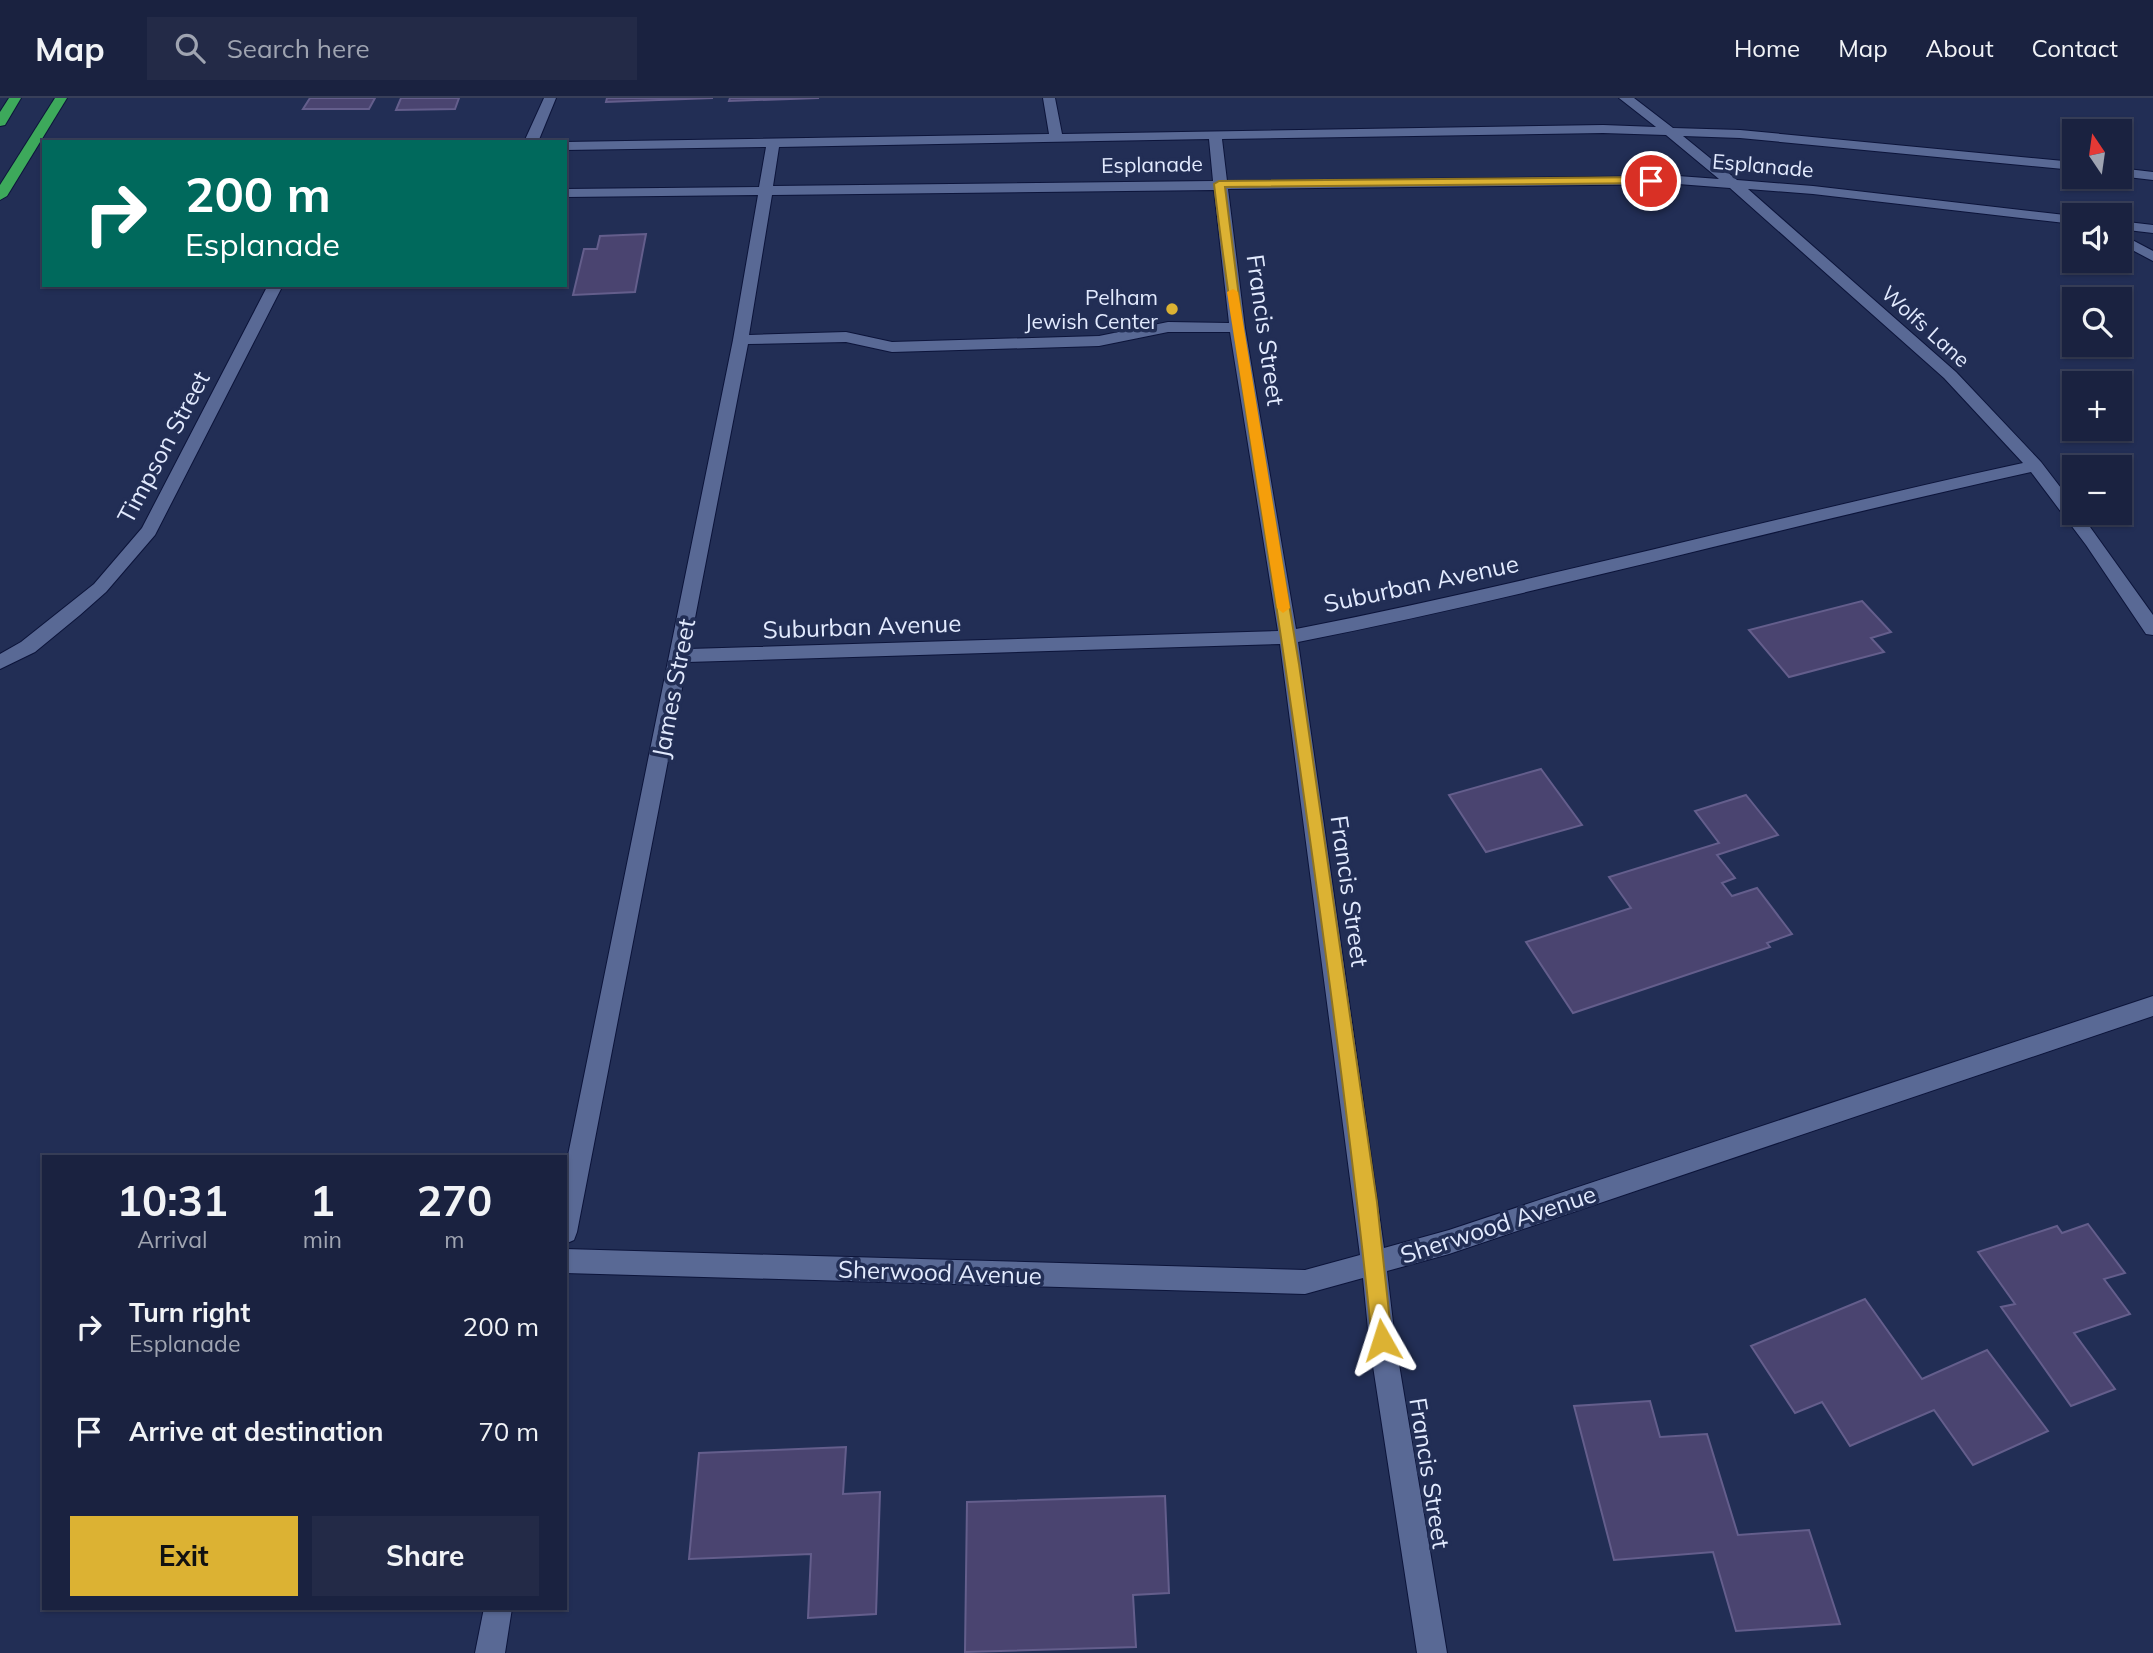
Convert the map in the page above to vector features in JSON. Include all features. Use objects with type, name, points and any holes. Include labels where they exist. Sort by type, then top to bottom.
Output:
[{"type":"highway","points":[[0,122],[15,98]]},
{"type":"highway","points":[[0,196],[61,98]]},
{"type":"street","points":[[532,140],[550,98]]},
{"type":"street","points":[[1049,98],[1056,137]]},
{"type":"street","name":"Wolfs Lane","points":[[1625,98],[1732,183],[1950,375],[2035,466],[2092,541],[2153,629]]},
{"type":"street","name":"Esplanade","points":[[567,146],[1589,129],[1740,134],[2062,165]]},
{"type":"street","name":"Francis Street","points":[[1215,137],[1237,328],[1288,637],[1367,1202],[1382,1340],[1433,1653]]},
{"type":"street","name":"James Street","points":[[567,1222],[741,340],[773,143]]},
{"type":"street","points":[[2132,174],[2153,176]]},
{"type":"street","name":"Esplanade","points":[[567,193],[1665,180],[1732,183],[2062,219]]},
{"type":"street","points":[[2132,227],[2153,229]]},
{"type":"street","points":[[2132,245],[2153,257]]},
{"type":"street","name":"Timpson Street","points":[[0,663],[27,647],[100,588],[149,531],[275,287]]},
{"type":"street","points":[[741,340],[846,337],[892,348],[1099,341],[1168,327],[1237,328]]},
{"type":"street","name":"Suburban Avenue","points":[[679,656],[1288,637],[1435,608],[1856,505],[2035,466]]},
{"type":"street","name":"Sherwood Avenue","points":[[567,1261],[1305,1282],[1449,1242],[2153,1006]]},
{"type":"street","points":[[490,1653],[498,1610]]},
{"type":"building","points":[[310,98],[375,98],[369,109],[303,109]]},
{"type":"building","points":[[401,98],[459,98],[455,109],[396,110]]},
{"type":"building","points":[[607,98],[713,98],[606,102]]},
{"type":"building","points":[[730,98],[819,98],[729,101]]},
{"type":"building","points":[[646,234],[635,292],[573,295],[584,249],[597,249],[600,236]]},
{"type":"building","points":[[1862,601],[1891,632],[1871,638],[1884,652],[1789,677],[1749,630]]},
{"type":"building","points":[[1541,769],[1582,825],[1486,852],[1449,795]]},
{"type":"building","points":[[1746,795],[1778,835],[1717,855],[1735,878],[1722,883],[1732,896],[1757,888],[1792,934],[1767,943],[1770,947],[1573,1013],[1526,942],[1631,908],[1609,877],[1719,843],[1695,811]]},
{"type":"building","points":[[2088,1224],[2125,1273],[2104,1279],[2130,1314],[2074,1333],[2115,1389],[2071,1406],[2001,1307],[2015,1304],[1978,1252],[2057,1226],[2062,1233]]},
{"type":"building","points":[[1865,1299],[1922,1379],[1987,1350],[2048,1431],[1973,1465],[1934,1410],[1850,1446],[1822,1402],[1795,1413],[1751,1346]]},
{"type":"building","points":[[1650,1401],[1660,1437],[1707,1434],[1738,1535],[1809,1530],[1840,1624],[1736,1631],[1713,1552],[1614,1560],[1574,1406]]},
{"type":"building","points":[[846,1447],[843,1494],[880,1492],[876,1614],[808,1618],[811,1554],[689,1559],[699,1453]]},
{"type":"building","points":[[1165,1496],[1169,1593],[1133,1595],[1136,1647],[965,1652],[967,1502]]},
{"type":"slow traffic","points":[[1233,292],[1283,608]]},
{"type":"place","name":"Pelham Jewish Center","points":[[1172,309]]},
{"type":"route","points":[[1382,1340],[1367,1202],[1292,664],[1237,328],[1219,184],[1651,181]]}]
